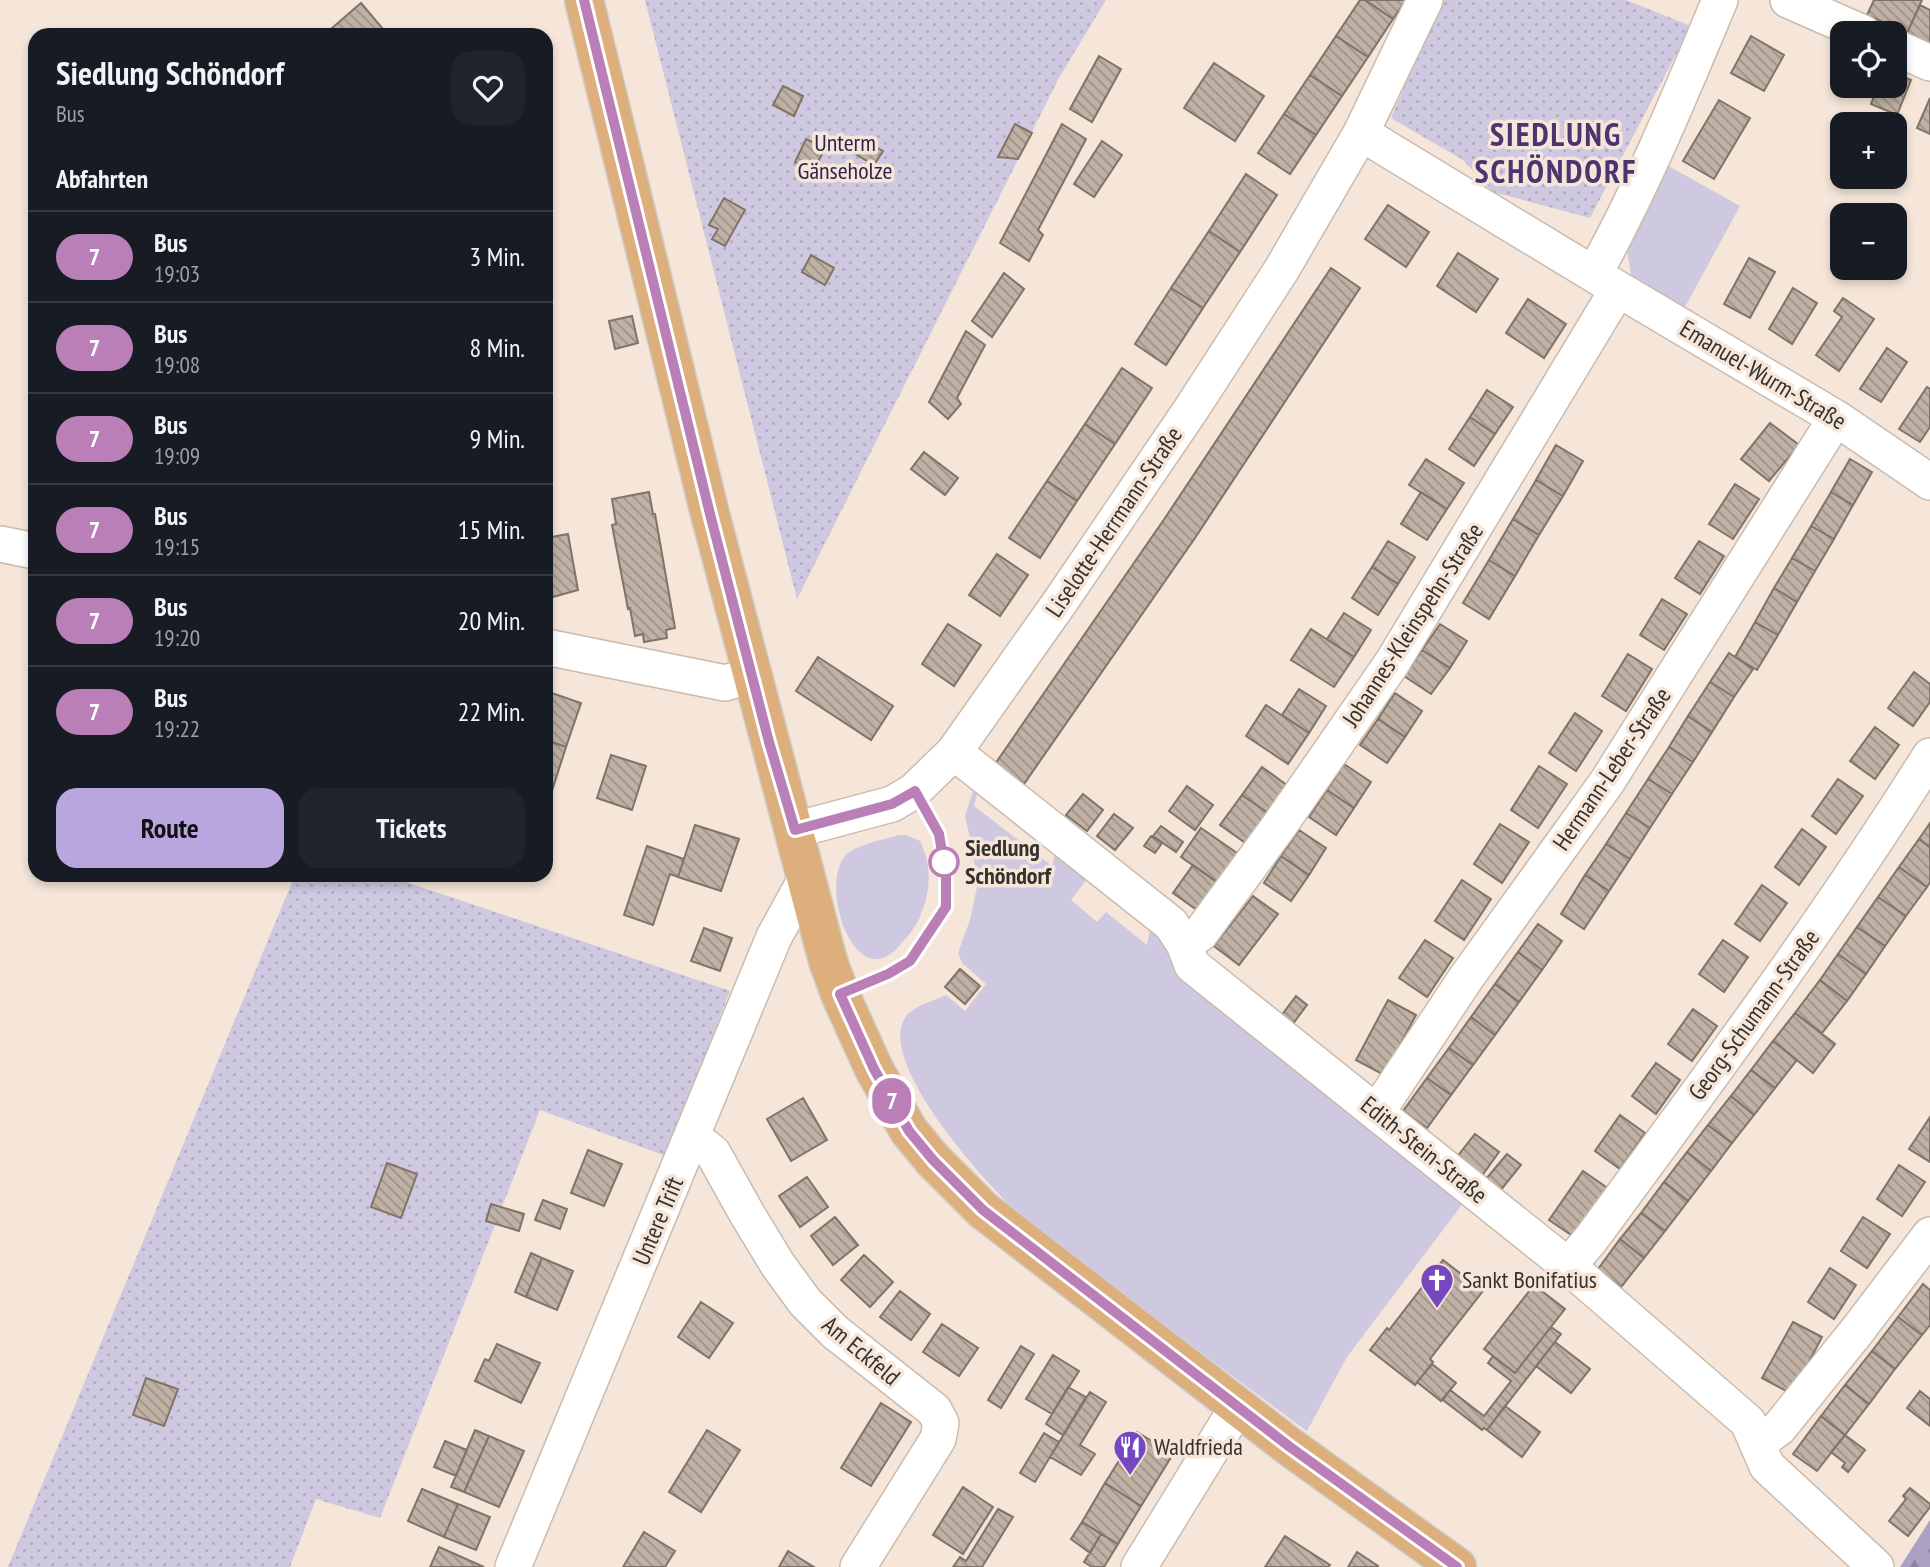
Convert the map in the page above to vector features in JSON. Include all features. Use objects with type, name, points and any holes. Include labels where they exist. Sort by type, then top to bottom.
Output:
[{"type":"main road","points":[[584,0],[752,675],[828,961],[874,1069],[909,1131],[933,1160],[983,1210],[1238,1406],[1457,1567]]},
{"type":"street","name":"Liselotte-Herrmann-Straße","points":[[795,830],[892,804],[915,791],[954,752],[1068,591],[1282,269],[1361,133],[1425,0]]},
{"type":"street","name":"Johannes-Kleinspehn-Straße","points":[[1184,944],[1200,934],[1392,663],[1606,281],[1621,226],[1662,138],[1720,0]]},
{"type":"street","points":[[1788,0],[1836,21]]},
{"type":"street","points":[[1907,52],[1930,63]]},
{"type":"street","name":"Emanuel-Wurm-Straße","points":[[1361,133],[1836,418],[1930,482]]},
{"type":"street","name":"Hermann-Leber-Straße","points":[[1377,1112],[1466,978],[1607,782],[1836,418]]},
{"type":"street","points":[[0,544],[28,550]]},
{"type":"street","points":[[553,648],[725,682],[752,675]]},
{"type":"street","name":"Edith-Stein-Straße","points":[[954,752],[1171,924],[1184,944],[1192,965],[1567,1266],[1748,1422],[1767,1466],[1876,1567]]},
{"type":"street","name":"Georg-Schumann-Straße","points":[[1567,1266],[1591,1239],[1768,998],[1930,756]]},
{"type":"street","name":"Untere Trift","points":[[513,1567],[774,937],[807,877]]},
{"type":"street","name":"Am Eckfeld","points":[[692,1138],[713,1153],[753,1224],[805,1302],[835,1332],[934,1410],[941,1423],[938,1439],[858,1567]]},
{"type":"street","points":[[1758,1443],[1779,1428],[1930,1235]]},
{"type":"street","points":[[1139,1567],[1238,1406]]},
{"type":"green space","name":"Unterm Gänseholze","points":[[645,0],[1106,0],[1059,78],[797,599]]},
{"type":"green space","points":[[1441,0],[1626,0],[1691,26],[1590,218],[1493,192],[1463,160],[1391,118]]},
{"type":"green space","points":[[1663,163],[1740,206],[1684,309],[1631,275],[1626,243]]},
{"type":"green space","points":[[976,782],[979,786],[974,806],[1052,866],[1057,846],[1090,875],[1071,900],[1097,922],[1106,912],[1147,945],[1151,923],[1464,1202],[1347,1357],[1307,1431],[1144,1310],[1010,1205],[956,1144],[918,1088],[905,1061],[900,1037],[905,1018],[918,1007],[946,995],[965,1011],[986,984],[962,963],[958,953],[970,920],[977,887],[965,816]]},
{"type":"green space","points":[[899,835],[920,841],[927,859],[927,896],[917,923],[900,945],[883,958],[868,957],[855,947],[838,908],[836,886],[839,867],[848,853],[866,844]]},
{"type":"green space","points":[[292,882],[406,882],[730,991],[666,1156],[540,1110],[380,1518],[316,1499],[290,1567],[8,1567]]},
{"type":"green space","points":[[1930,1520],[1930,1567],[1900,1567]]},
{"type":"building","points":[[1360,0],[1365,0],[1393,19],[1368,57],[1336,36]]},
{"type":"building","points":[[1365,0],[1406,0],[1393,19]]},
{"type":"building","points":[[1874,0],[1922,0],[1907,33],[1907,21],[1880,21],[1867,15]]},
{"type":"building","points":[[361,3],[382,28],[332,28]]},
{"type":"building","points":[[1920,5],[1930,10],[1930,43],[1907,33]]},
{"type":"building","points":[[1336,36],[1368,57],[1342,96],[1310,75]]},
{"type":"building","points":[[1751,36],[1784,55],[1764,91],[1731,73]]},
{"type":"building","points":[[1099,56],[1121,69],[1092,122],[1070,109]]},
{"type":"building","points":[[1214,63],[1264,96],[1235,141],[1184,108]]},
{"type":"building","points":[[1310,75],[1342,96],[1316,135],[1284,114]]},
{"type":"building","points":[[783,86],[803,96],[794,116],[773,105]]},
{"type":"building","points":[[1873,98],[1904,98],[1898,112],[1890,112],[1871,104]]},
{"type":"building","points":[[1930,98],[1930,134],[1917,128]]},
{"type":"building","points":[[1719,100],[1750,118],[1714,179],[1683,161]]},
{"type":"building","points":[[1284,114],[1316,135],[1290,174],[1258,153]]},
{"type":"building","points":[[1015,124],[1032,133],[1018,159],[998,157]]},
{"type":"building","points":[[1062,124],[1086,139],[1038,230],[1043,235],[1029,261],[1000,243]]},
{"type":"building","points":[[858,137],[883,151],[874,165],[850,151]]},
{"type":"building","points":[[806,139],[825,148],[813,172],[795,162]]},
{"type":"building","points":[[1102,141],[1122,155],[1094,197],[1074,184]]},
{"type":"building","points":[[1246,174],[1277,195],[1240,252],[1209,231]]},
{"type":"building","points":[[724,198],[745,210],[725,246],[712,239],[718,229],[709,225]]},
{"type":"building","points":[[1388,205],[1429,232],[1406,267],[1365,239]]},
{"type":"building","points":[[1209,231],[1240,252],[1203,308],[1171,288]]},
{"type":"building","points":[[1458,253],[1498,279],[1476,312],[1437,286]]},
{"type":"building","points":[[811,255],[834,268],[825,285],[802,272]]},
{"type":"building","points":[[1749,258],[1775,272],[1750,318],[1724,304]]},
{"type":"building","points":[[1331,268],[1360,288],[1195,538],[1024,784],[995,764],[1165,518]]},
{"type":"building","points":[[1004,273],[1024,289],[992,337],[972,321]]},
{"type":"building","points":[[1171,288],[1203,308],[1166,365],[1135,344]]},
{"type":"building","points":[[1793,288],[1817,303],[1792,344],[1769,329]]},
{"type":"building","points":[[1843,298],[1874,319],[1839,371],[1816,355],[1842,317],[1834,311]]},
{"type":"building","points":[[1528,299],[1566,324],[1544,358],[1506,333]]},
{"type":"building","points":[[632,316],[638,343],[615,349],[609,321]]},
{"type":"building","points":[[966,331],[985,345],[957,398],[961,404],[948,419],[929,402]]},
{"type":"building","points":[[1887,348],[1907,362],[1881,402],[1860,389]]},
{"type":"building","points":[[1122,368],[1152,388],[1115,444],[1085,424]]},
{"type":"building","points":[[1927,387],[1930,389],[1930,427],[1920,442],[1899,429]]},
{"type":"building","points":[[1487,390],[1513,407],[1495,434],[1470,417]]},
{"type":"building","points":[[1470,417],[1495,434],[1474,466],[1449,449]]},
{"type":"building","points":[[1770,423],[1799,445],[1769,481],[1741,459]]},
{"type":"building","points":[[1085,424],[1115,444],[1077,501],[1047,481]]},
{"type":"building","points":[[1556,445],[1583,461],[1563,496],[1536,480]]},
{"type":"building","points":[[924,452],[958,478],[945,495],[911,469]]},
{"type":"building","points":[[1426,459],[1464,483],[1447,509],[1409,485]]},
{"type":"building","points":[[1850,459],[1872,472],[1853,505],[1831,492]]},
{"type":"building","points":[[1536,480],[1563,496],[1539,535],[1513,519]]},
{"type":"building","points":[[1047,481],[1077,501],[1040,558],[1009,538]]},
{"type":"building","points":[[1735,484],[1759,499],[1733,539],[1709,524]]},
{"type":"building","points":[[649,492],[675,628],[666,630],[667,638],[644,642],[643,634],[635,636],[630,608],[628,609],[612,525],[616,524],[612,499]]},
{"type":"building","points":[[1421,492],[1447,509],[1427,540],[1401,524]]},
{"type":"building","points":[[1831,492],[1853,505],[1834,539],[1811,526]]},
{"type":"building","points":[[1513,519],[1539,535],[1515,576],[1489,560]]},
{"type":"building","points":[[1811,526],[1834,539],[1815,571],[1792,558]]},
{"type":"building","points":[[568,534],[578,590],[553,597],[553,537]]},
{"type":"building","points":[[1388,541],[1415,557],[1398,584],[1372,567]]},
{"type":"building","points":[[1699,541],[1724,556],[1700,594],[1675,578]]},
{"type":"building","points":[[997,554],[1028,575],[1000,616],[969,595]]},
{"type":"building","points":[[1792,558],[1815,571],[1797,602],[1774,588]]},
{"type":"building","points":[[1489,560],[1515,576],[1489,619],[1463,603]]},
{"type":"building","points":[[1372,567],[1398,584],[1378,615],[1352,598]]},
{"type":"building","points":[[1774,588],[1797,602],[1778,635],[1755,622]]},
{"type":"building","points":[[1662,599],[1687,614],[1664,650],[1640,635]]},
{"type":"building","points":[[1344,613],[1371,630],[1354,657],[1327,639]]},
{"type":"building","points":[[1755,622],[1778,635],[1757,670],[1735,657]]},
{"type":"building","points":[[948,624],[981,645],[954,686],[922,664]]},
{"type":"building","points":[[1440,624],[1467,641],[1450,668],[1422,650]]},
{"type":"building","points":[[1311,629],[1354,657],[1334,687],[1291,660]]},
{"type":"building","points":[[1422,650],[1450,668],[1431,694],[1404,676]]},
{"type":"building","points":[[1729,653],[1753,669],[1734,697],[1710,682]]},
{"type":"building","points":[[1628,654],[1652,669],[1626,711],[1602,696]]},
{"type":"building","points":[[818,657],[893,706],[871,740],[796,691]]},
{"type":"building","points":[[1914,672],[1930,684],[1930,702],[1913,726],[1888,708]]},
{"type":"building","points":[[1710,682],[1734,697],[1712,732],[1688,716]]},
{"type":"building","points":[[1299,689],[1326,706],[1309,733],[1282,715]]},
{"type":"building","points":[[553,693],[581,703],[566,747],[553,742]]},
{"type":"building","points":[[1395,693],[1422,711],[1405,737],[1378,719]]},
{"type":"building","points":[[1266,705],[1309,733],[1288,764],[1246,736]]},
{"type":"building","points":[[1575,713],[1602,731],[1576,771],[1549,753]]},
{"type":"building","points":[[1688,716],[1712,732],[1693,762],[1669,747]]},
{"type":"building","points":[[1378,719],[1405,737],[1387,763],[1360,745]]},
{"type":"building","points":[[1875,727],[1899,745],[1875,779],[1850,761]]},
{"type":"building","points":[[553,742],[566,747],[553,788]]},
{"type":"building","points":[[1669,747],[1693,762],[1672,794],[1648,779]]},
{"type":"building","points":[[611,755],[646,766],[632,810],[597,798]]},
{"type":"building","points":[[1344,764],[1371,782],[1354,808],[1327,790]]},
{"type":"building","points":[[1539,766],[1567,784],[1538,828],[1511,810]]},
{"type":"building","points":[[1262,767],[1288,786],[1268,813],[1242,795]]},
{"type":"building","points":[[1648,779],[1672,794],[1650,828],[1626,813]]},
{"type":"building","points":[[1838,779],[1863,796],[1836,834],[1812,816]]},
{"type":"building","points":[[1187,786],[1213,805],[1195,830],[1169,811]]},
{"type":"building","points":[[1327,790],[1354,808],[1336,835],[1309,817]]},
{"type":"building","points":[[1083,794],[1103,810],[1087,831],[1066,815]]},
{"type":"building","points":[[1242,795],[1268,813],[1247,844],[1220,825]]},
{"type":"building","points":[[1626,813],[1650,828],[1630,859],[1606,844]]},
{"type":"building","points":[[1114,814],[1133,828],[1115,850],[1097,836]]},
{"type":"building","points":[[1930,823],[1930,847],[1919,839]]},
{"type":"building","points":[[1500,824],[1529,842],[1502,883],[1474,864]]},
{"type":"building","points":[[695,825],[739,839],[721,891],[678,877]]},
{"type":"building","points":[[1161,826],[1183,842],[1176,852],[1153,836]]},
{"type":"building","points":[[1201,828],[1237,853],[1217,882],[1181,857]]},
{"type":"building","points":[[1802,829],[1826,847],[1799,885],[1775,867]]},
{"type":"building","points":[[1299,830],[1326,848],[1309,875],[1281,856]]},
{"type":"building","points":[[1151,836],[1162,843],[1155,853],[1144,846]]},
{"type":"building","points":[[1919,839],[1930,847],[1930,882],[1927,887],[1899,867]]},
{"type":"building","points":[[1606,844],[1630,859],[1609,891],[1585,875]]},
{"type":"building","points":[[647,846],[684,859],[678,877],[670,874],[653,925],[624,915]]},
{"type":"building","points":[[1281,856],[1309,875],[1291,901],[1264,883]]},
{"type":"building","points":[[1193,865],[1217,882],[1197,910],[1173,893]]},
{"type":"building","points":[[1899,867],[1927,887],[1906,916],[1878,897]]},
{"type":"building","points":[[1585,875],[1609,891],[1584,929],[1561,914]]},
{"type":"building","points":[[1462,880],[1491,899],[1464,940],[1435,921]]},
{"type":"building","points":[[1762,885],[1787,903],[1760,941],[1735,924]]},
{"type":"building","points":[[1253,896],[1278,914],[1239,965],[1214,946]]},
{"type":"building","points":[[1878,897],[1906,916],[1885,946],[1857,927]]},
{"type":"building","points":[[1538,924],[1562,941],[1542,970],[1518,952]]},
{"type":"building","points":[[1857,927],[1885,946],[1866,974],[1838,954]]},
{"type":"building","points":[[704,928],[732,938],[720,971],[691,961]]},
{"type":"building","points":[[1425,940],[1453,958],[1427,997],[1399,978]]},
{"type":"building","points":[[1723,940],[1748,957],[1724,992],[1699,974]]},
{"type":"building","points":[[1518,952],[1542,970],[1519,1002],[1495,984]]},
{"type":"building","points":[[1838,954],[1866,974],[1847,1001],[1820,980]]},
{"type":"building","points":[[960,969],[980,986],[965,1004],[945,987]]},
{"type":"building","points":[[1820,980],[1847,1001],[1822,1033],[1795,1013]]},
{"type":"building","points":[[1495,984],[1519,1002],[1495,1035],[1471,1017]]},
{"type":"building","points":[[1296,996],[1307,1005],[1292,1025],[1281,1016]]},
{"type":"building","points":[[1388,1000],[1416,1015],[1384,1075],[1356,1060]]},
{"type":"building","points":[[1693,1009],[1717,1026],[1692,1061],[1668,1044]]},
{"type":"building","points":[[1795,1013],[1835,1044],[1813,1073],[1773,1041]]},
{"type":"building","points":[[1471,1017],[1495,1035],[1473,1065],[1449,1048]]},
{"type":"building","points":[[1773,1041],[1797,1060],[1775,1088],[1751,1070]]},
{"type":"building","points":[[1449,1048],[1473,1065],[1451,1095],[1427,1078]]},
{"type":"building","points":[[1656,1063],[1680,1080],[1656,1114],[1632,1096]]},
{"type":"building","points":[[1751,1070],[1775,1088],[1754,1115],[1731,1096]]},
{"type":"building","points":[[1427,1078],[1451,1095],[1427,1128],[1403,1111]]},
{"type":"building","points":[[1731,1096],[1754,1115],[1732,1143],[1708,1125]]},
{"type":"building","points":[[803,1098],[827,1140],[791,1161],[767,1119]]},
{"type":"building","points":[[1620,1115],[1645,1133],[1620,1169],[1595,1151]]},
{"type":"building","points":[[1930,1117],[1930,1162],[1909,1149]]},
{"type":"building","points":[[1708,1125],[1732,1143],[1711,1171],[1687,1152]]},
{"type":"building","points":[[1475,1134],[1499,1152],[1481,1177],[1456,1158]]},
{"type":"building","points":[[588,1150],[622,1164],[604,1206],[571,1193]]},
{"type":"building","points":[[1687,1152],[1711,1171],[1688,1201],[1664,1182]]},
{"type":"building","points":[[1507,1154],[1521,1165],[1500,1191],[1486,1179]]},
{"type":"building","points":[[387,1163],[417,1174],[401,1218],[371,1207]]},
{"type":"building","points":[[1899,1165],[1925,1182],[1902,1216],[1877,1199]]},
{"type":"building","points":[[1583,1171],[1609,1189],[1574,1237],[1549,1220]]},
{"type":"building","points":[[807,1177],[828,1207],[800,1227],[779,1196]]},
{"type":"building","points":[[1664,1182],[1688,1201],[1665,1231],[1641,1213]]},
{"type":"building","points":[[543,1200],[567,1209],[560,1229],[535,1220]]},
{"type":"building","points":[[491,1204],[524,1214],[519,1231],[486,1221]]},
{"type":"building","points":[[1641,1213],[1665,1231],[1644,1258],[1620,1239]]},
{"type":"building","points":[[835,1217],[858,1245],[833,1265],[811,1236]]},
{"type":"building","points":[[1863,1217],[1890,1234],[1867,1268],[1841,1251]]},
{"type":"building","points":[[1620,1239],[1644,1258],[1621,1287],[1598,1269]]},
{"type":"building","points":[[531,1253],[542,1258],[526,1297],[515,1292]]},
{"type":"building","points":[[864,1255],[893,1282],[870,1307],[841,1280]]},
{"type":"building","points":[[542,1258],[573,1271],[557,1310],[526,1297]]},
{"type":"building","name":"Sankt Bonifatius","points":[[1443,1260],[1483,1291],[1430,1359],[1433,1362],[1415,1385],[1370,1350],[1387,1328],[1389,1330]]},
{"type":"building","points":[[1830,1268],[1856,1285],[1834,1319],[1808,1302]]},
{"type":"building","points":[[1923,1284],[1930,1290],[1930,1325],[1922,1335],[1898,1317]]},
{"type":"building","points":[[1534,1285],[1565,1309],[1515,1373],[1484,1349]]},
{"type":"building","points":[[900,1291],[930,1314],[911,1340],[880,1317]]},
{"type":"building","points":[[701,1302],[733,1323],[709,1358],[678,1337]]},
{"type":"building","points":[[1898,1317],[1922,1335],[1895,1369],[1872,1351]]},
{"type":"building","points":[[1793,1322],[1822,1337],[1792,1394],[1762,1378]]},
{"type":"building","points":[[942,1324],[978,1348],[959,1376],[923,1352]]},
{"type":"building","points":[[1551,1327],[1561,1334],[1487,1430],[1482,1430],[1443,1400],[1450,1390],[1484,1416],[1511,1381],[1488,1363],[1493,1356],[1515,1373]]},
{"type":"building","points":[[1555,1342],[1590,1369],[1571,1393],[1536,1366]]},
{"type":"building","points":[[497,1344],[540,1363],[521,1403],[475,1381],[485,1359],[489,1361]]},
{"type":"building","points":[[1021,1346],[1034,1354],[1001,1408],[988,1400]]},
{"type":"building","points":[[1872,1351],[1895,1369],[1869,1404],[1845,1385]]},
{"type":"building","points":[[1053,1355],[1079,1371],[1052,1414],[1026,1399]]},
{"type":"building","points":[[1432,1364],[1456,1383],[1441,1401],[1417,1382]]},
{"type":"building","points":[[146,1378],[178,1389],[164,1426],[133,1415]]},
{"type":"building","points":[[1845,1385],[1869,1404],[1845,1435],[1821,1416]]},
{"type":"building","points":[[1068,1387],[1086,1397],[1063,1435],[1046,1424]]},
{"type":"building","points":[[1920,1391],[1930,1399],[1930,1426],[1907,1408]]},
{"type":"building","points":[[1090,1392],[1106,1402],[1080,1445],[1095,1454],[1081,1475],[1050,1457]]},
{"type":"building","points":[[881,1403],[911,1422],[871,1486],[841,1468]]},
{"type":"building","points":[[1505,1406],[1540,1432],[1522,1457],[1487,1430]]},
{"type":"building","points":[[1821,1416],[1845,1435],[1817,1471],[1793,1454]]},
{"type":"building","points":[[475,1430],[489,1436],[464,1492],[451,1487]]},
{"type":"building","points":[[707,1430],[740,1450],[701,1512],[669,1492]]},
{"type":"building","points":[[1137,1432],[1173,1454],[1141,1506],[1105,1483]]},
{"type":"building","points":[[1044,1433],[1059,1442],[1035,1482],[1020,1473]]},
{"type":"building","points":[[1845,1435],[1865,1450],[1848,1472],[1842,1467],[1845,1463],[1831,1452]]},
{"type":"building","points":[[489,1436],[524,1451],[499,1507],[464,1492]]},
{"type":"building","points":[[445,1441],[467,1450],[456,1476],[434,1467]]},
{"type":"building","points":[[1105,1483],[1141,1506],[1118,1544],[1082,1522]]},
{"type":"building","points":[[963,1487],[993,1507],[963,1554],[933,1535]]},
{"type":"building","points":[[1910,1488],[1930,1504],[1930,1507],[1908,1536],[1889,1521],[1906,1499],[1903,1496]]},
{"type":"building","points":[[422,1489],[458,1504],[444,1537],[408,1521]]},
{"type":"building","points":[[458,1504],[490,1517],[476,1550],[444,1537]]},
{"type":"building","points":[[998,1509],[1013,1517],[982,1567],[953,1567],[960,1557],[966,1561]]},
{"type":"building","points":[[1082,1522],[1101,1534],[1090,1553],[1071,1539]]},
{"type":"building","points":[[644,1532],[675,1551],[665,1567],[623,1567]]},
{"type":"building","points":[[1101,1534],[1118,1544],[1104,1567],[1092,1567],[1084,1562]]},
{"type":"building","points":[[1285,1536],[1330,1565],[1265,1567]]},
{"type":"building","points":[[439,1547],[484,1567],[430,1567]]},
{"type":"building","points":[[788,1551],[814,1567],[779,1567]]},
{"type":"building","points":[[1357,1552],[1378,1566],[1348,1567]]},
{"type":"bus line","name":"7","points":[[584,0],[710,514],[769,742],[795,830],[892,804],[915,791],[939,834],[946,876],[946,907],[910,961],[888,974],[840,994],[874,1069],[909,1131],[933,1160],[983,1210],[1290,1447],[1457,1567]]},
{"type":"place","name":"Siedlung Schöndorf","points":[[944,862]]},
{"type":"place","name":"Sankt Bonifatius","points":[[1437,1310]]},
{"type":"place","name":"Waldfrieda","points":[[1130,1477]]},
{"type":"district","name":"SIEDLUNG SCHÖNDORF","points":[[1556,154]]}]
